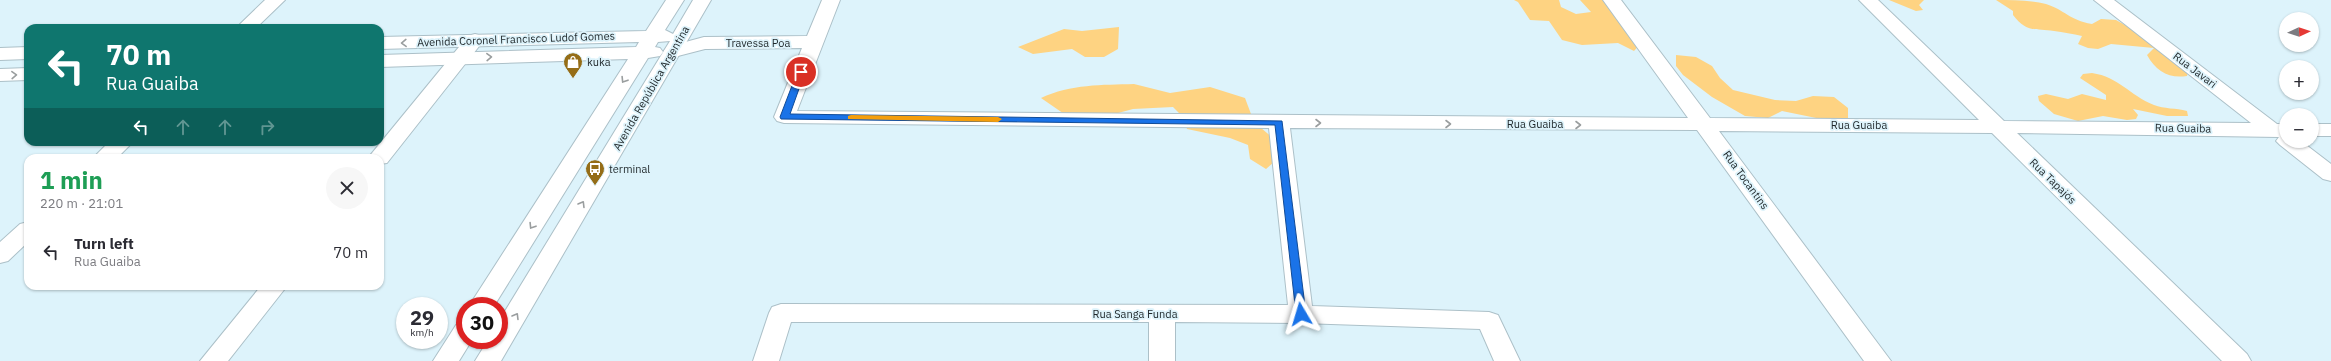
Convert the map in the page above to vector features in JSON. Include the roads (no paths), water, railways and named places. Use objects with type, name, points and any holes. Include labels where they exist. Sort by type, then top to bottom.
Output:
[{"type":"street","points":[[249,24],[276,0]]},
{"type":"street","points":[[487,297],[675,0]]},
{"type":"street","name":"Avenida República Argentina","points":[[488,361],[678,44],[702,0]]},
{"type":"street","points":[[813,42],[832,0]]},
{"type":"street","name":"Rua Tocantins","points":[[1612,0],[1706,125],[1878,361]]},
{"type":"street","name":"Rua Tapajós","points":[[1868,0],[2238,361]]},
{"type":"street","name":"Rua Javari","points":[[2103,0],[2279,132]]},
{"type":"street","points":[[382,154],[475,40]]},
{"type":"street","name":"Avenida Coronel Francisco Ludof Gomes","points":[[384,43],[475,40],[647,44]]},
{"type":"street","name":"Travessa Poa","points":[[647,44],[813,42]]},
{"type":"street","name":"Rua Guaiba","points":[[813,42],[784,117],[1279,123],[1995,125],[2279,135]]},
{"type":"street","name":"Avenida Coronel Francisco Ludof Gomes","points":[[384,61],[460,58],[647,44]]},
{"type":"street","points":[[0,54],[24,53]]},
{"type":"street","points":[[0,75],[24,74]]},
{"type":"street","points":[[1279,123],[1301,314]]},
{"type":"street","points":[[2319,130],[2331,130]]},
{"type":"street","points":[[108,154],[118,146]]},
{"type":"street","name":"Rua Javari","points":[[2299,148],[2331,174]]},
{"type":"street","points":[[0,255],[24,233]]},
{"type":"street","points":[[213,361],[271,290]]},
{"type":"street","name":"Rua Sanga Funda","points":[[766,361],[781,313],[1301,314],[1489,321],[1507,361]]},
{"type":"street","points":[[1162,314],[1162,361]]},
{"type":"street","points":[[446,361],[456,345]]},
{"type":"place","name":"kuka","points":[[573,79]]},
{"type":"place","name":"terminal","points":[[595,186]]}]
